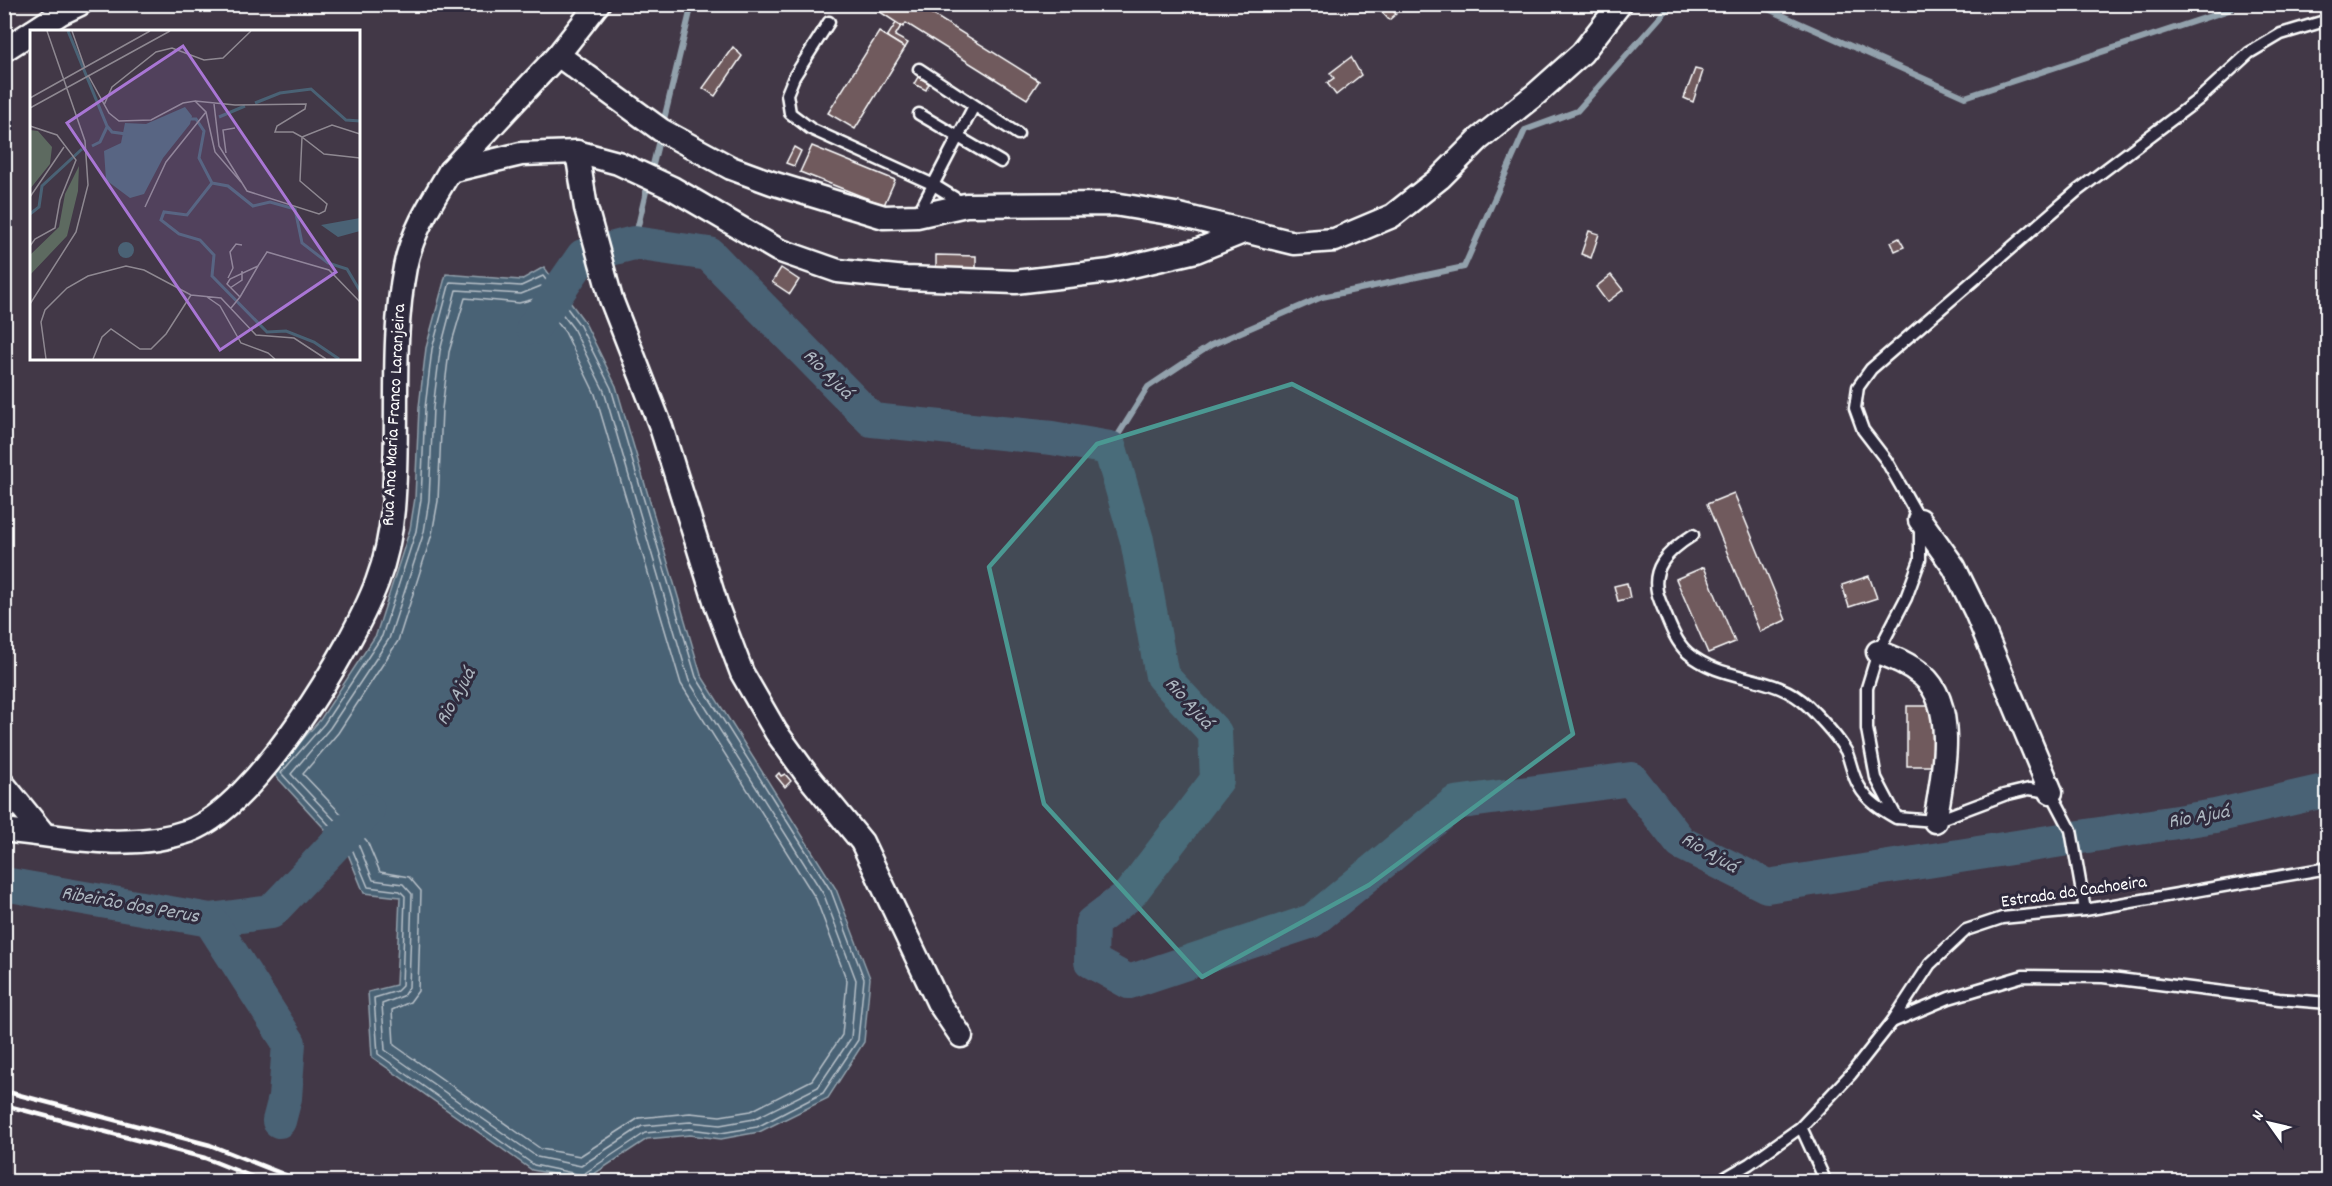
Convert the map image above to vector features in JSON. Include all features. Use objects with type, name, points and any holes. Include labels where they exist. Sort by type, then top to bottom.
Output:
[{"type":"street","points":[[35,30],[80,4]]},
{"type":"street","name":"Rua Ana Maria Franco Laranjeira","points":[[4,830],[123,843],[191,830],[229,805],[274,755],[315,699],[352,639],[378,580],[393,512],[399,330],[405,266],[422,218],[450,171],[558,55],[598,4]]},
{"type":"street","points":[[558,55],[661,130],[731,168],[884,217],[917,216],[966,205],[1114,204],[1175,214],[1294,243],[1335,240],[1392,216],[1440,178],[1479,139],[1536,94],[1582,53],[1620,4]]},
{"type":"street","points":[[4,50],[30,33]]},
{"type":"street","points":[[450,171],[521,154],[577,152],[618,163],[672,188],[778,250],[838,271],[906,278],[1015,282],[1110,271],[1196,251],[1243,232]]},
{"type":"street","points":[[577,152],[585,198],[611,299],[661,427],[717,607],[742,673],[782,741],[862,842],[938,1002],[961,1036]]},
{"type":"street","points":[[1920,520],[1954,567],[1972,603],[2051,792]]},
{"type":"street","points":[[1878,652],[1902,661],[1924,676],[1938,700],[1945,727],[1944,772],[1935,820]]},
{"type":"street","points":[[4,785],[43,833]]},
{"type":"lane","points":[[1897,818],[1876,778],[1867,729],[1867,688],[1878,652],[1906,598],[1920,560],[1920,520],[1886,460],[1863,430],[1855,408],[1858,387],[1872,369],[2077,191],[2199,99],[2249,53],[2281,34],[2328,20]]},
{"type":"lane","points":[[829,22],[794,76],[787,94],[790,113],[811,129],[932,184],[966,205]]},
{"type":"lane","points":[[919,69],[1018,134]]},
{"type":"lane","points":[[917,216],[974,106]]},
{"type":"lane","points":[[918,114],[1001,162]]},
{"type":"lane","points":[[1693,535],[1671,549],[1658,566],[1658,595],[1670,625],[1686,652],[1710,668],[1778,686],[1806,705],[1845,750],[1858,786],[1875,806],[1897,818],[1935,820],[2004,795],[2029,789],[2051,792],[2072,830],[2085,910]]},
{"type":"lane","name":"Estrada da Cachoeira","points":[[1718,1182],[1749,1164],[1802,1126],[1851,1074],[1892,1022],[1930,964],[1966,930],[2002,918],[2085,910],[2328,868]]},
{"type":"lane","points":[[1892,1022],[1949,998],[2023,976],[2103,977],[2328,1003]]},
{"type":"lane","points":[[1802,1126],[1826,1182]]},
{"type":"highlighted area","points":[[1292,384],[1516,499],[1573,734],[1369,885],[1202,977],[1044,804],[989,567],[1097,444]]},
{"type":"water","points":[[544,267],[584,321],[616,386],[701,675],[836,889],[870,978],[864,1042],[828,1098],[759,1132],[721,1139],[690,1135],[647,1139],[585,1180],[532,1170],[372,1057],[368,992],[396,985],[400,897],[364,893],[348,854],[273,773],[320,720],[376,635],[410,529],[415,498],[419,407],[426,348],[446,274],[521,280]]},
{"type":"building","points":[[868,4],[916,4],[1039,81],[1027,99],[906,23],[903,27]]},
{"type":"building","points":[[1388,5],[1396,14],[1389,20],[1381,11]]},
{"type":"building","points":[[896,23],[901,26],[895,36],[908,43],[905,48],[887,37]]},
{"type":"building","points":[[879,32],[905,48],[855,129],[828,113]]},
{"type":"building","points":[[733,47],[742,56],[715,96],[703,88]]},
{"type":"building","points":[[1351,57],[1361,75],[1336,95],[1327,83],[1334,78],[1330,73]]},
{"type":"building","points":[[1695,69],[1703,71],[1693,102],[1684,98]]},
{"type":"building","points":[[918,77],[929,83],[926,90],[914,84]]},
{"type":"building","points":[[812,146],[895,180],[884,205],[800,172]]},
{"type":"building","points":[[794,147],[801,151],[794,166],[786,163]]},
{"type":"building","points":[[1589,231],[1599,234],[1591,258],[1581,254]]},
{"type":"building","points":[[1899,238],[1904,247],[1895,251],[1891,242]]},
{"type":"building","points":[[936,255],[976,256],[976,269],[936,267]]},
{"type":"building","points":[[781,268],[799,280],[790,294],[772,282]]},
{"type":"building","points":[[1611,275],[1623,290],[1607,302],[1596,287]]},
{"type":"building","points":[[1734,493],[1786,620],[1760,632],[1707,504]]},
{"type":"building","points":[[1704,567],[1735,642],[1708,653],[1676,579]]},
{"type":"building","points":[[1869,576],[1877,598],[1849,607],[1842,585]]},
{"type":"building","points":[[1627,583],[1630,598],[1618,601],[1614,586]]},
{"type":"building","points":[[1907,706],[1939,706],[1939,766],[1907,766]]},
{"type":"building","points":[[779,773],[781,776],[785,774],[791,781],[785,787],[776,776]]},
{"type":"waterway","points":[[651,173],[692,4]]},
{"type":"waterway","points":[[1110,448],[1148,387],[1211,345],[1322,297],[1464,267],[1525,130],[1577,111],[1672,4]]},
{"type":"waterway","points":[[1757,4],[1965,97],[2229,10],[2236,4]]},
{"type":"waterway","points":[[634,243],[648,183]]},
{"type":"waterway","name":"Rio Ajuá","points":[[533,328],[583,256],[634,243],[709,254],[872,420],[1052,438],[1110,448],[1137,540],[1162,676],[1215,733],[1217,780],[1129,895],[1092,923],[1091,961],[1129,982],[1312,921],[1455,803],[1631,779],[1681,843],[1767,886],[2215,816],[2328,790]]},
{"type":"waterway","name":"Ribeirão dos Perus","points":[[4,884],[210,920],[271,912],[368,810]]},
{"type":"waterway","name":"Ribeirão dos Perus","points":[[210,920],[289,1043],[285,1098],[279,1121]]},
{"type":"railway","points":[[4,1091],[210,1145],[303,1182]]},
{"type":"railway","points":[[4,1105],[205,1158],[265,1182]]}]
